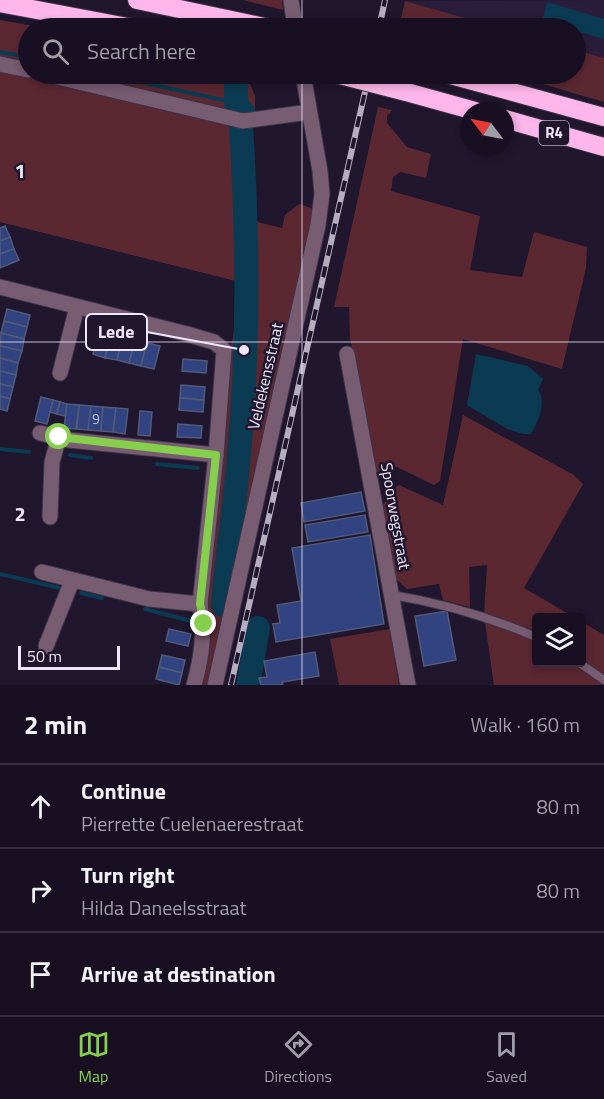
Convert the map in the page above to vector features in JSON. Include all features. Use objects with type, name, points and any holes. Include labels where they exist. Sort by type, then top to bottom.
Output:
[{"type":"highway","points":[[137,0],[222,18]]},
{"type":"highway","points":[[0,3],[80,18]]},
{"type":"highway","points":[[375,84],[460,107]]},
{"type":"highway","name":"R4","points":[[484,84],[604,117]]},
{"type":"highway","name":"R4","points":[[514,122],[604,147]]},
{"type":"street","points":[[291,0],[294,18]]},
{"type":"street","points":[[0,64],[18,68]]},
{"type":"street","points":[[87,84],[243,121],[309,112]]},
{"type":"street","name":"Veldekensstraat","points":[[215,685],[318,225],[322,194],[305,84]]},
{"type":"street","points":[[0,287],[187,334],[214,342],[224,350],[216,455],[200,604],[204,624],[203,651],[194,685]]},
{"type":"street","points":[[60,373],[77,307]]},
{"type":"street","name":"Spoorwegstraat","points":[[347,354],[408,685]]},
{"type":"street","points":[[40,433],[216,455]]},
{"type":"street","points":[[50,518],[52,462],[59,437]]},
{"type":"street","points":[[42,572],[149,599],[200,604]]},
{"type":"street","points":[[46,646],[68,597],[72,580]]},
{"type":"lane","points":[[392,595],[442,603],[504,623],[532,635]]},
{"type":"lane","points":[[584,667],[604,680]]},
{"type":"shaded area","points":[[243,0],[282,0],[283,10]]},
{"type":"shaded area","points":[[604,0],[604,58],[586,53],[586,18],[465,18],[405,1]]},
{"type":"shaded area","points":[[405,1],[465,18],[401,18]]},
{"type":"shaded area","points":[[0,20],[18,23],[18,84],[250,84],[255,96],[255,114],[233,216],[282,228],[285,215],[299,204],[311,208],[313,217],[211,685],[198,685],[210,638],[206,609],[229,356],[244,283],[0,222]]},
{"type":"shaded area","points":[[586,53],[604,58],[604,102],[543,84],[586,84]]},
{"type":"shaded area","points":[[378,107],[392,110],[387,116],[387,123],[407,147],[431,154],[426,178],[400,172],[393,177],[391,191],[480,216],[470,270],[522,277],[534,232],[587,247],[586,268],[562,369],[463,339],[440,481],[434,485],[397,467],[382,474],[376,471],[350,338],[349,307],[334,307]]},
{"type":"shaded area","points":[[463,415],[574,475],[583,484],[524,588],[567,613],[532,613],[532,667],[586,667],[586,624],[604,635],[604,685],[494,685],[484,616],[487,565],[469,567],[470,607],[443,600],[439,584],[407,589],[395,578],[382,507],[391,491],[399,485],[443,505]]},
{"type":"shaded area","points":[[390,629],[399,685],[339,685],[330,639]]},
{"type":"water","points":[[547,2],[604,19],[604,39],[586,34],[586,18],[543,18]]},
{"type":"water","points":[[476,354],[528,366],[543,379],[538,390],[542,406],[531,434],[507,429],[467,405]]},
{"type":"building","points":[[5,226],[10,237],[0,241],[0,228]]},
{"type":"building","points":[[10,237],[14,249],[0,254],[0,241]]},
{"type":"building","points":[[14,249],[19,260],[0,268],[0,254]]},
{"type":"building","points":[[7,309],[30,315],[27,327],[4,321]]},
{"type":"building","points":[[4,321],[27,327],[24,339],[1,333]]},
{"type":"building","points":[[99,330],[111,334],[105,358],[93,354]]},
{"type":"building","points":[[1,333],[24,339],[22,351],[0,346]]},
{"type":"building","points":[[111,334],[123,337],[117,360],[105,358]]},
{"type":"building","points":[[123,337],[135,340],[129,363],[117,360]]},
{"type":"building","points":[[135,340],[147,342],[141,366],[129,363]]},
{"type":"building","points":[[147,343],[160,346],[154,369],[141,366]]},
{"type":"building","points":[[0,346],[22,351],[18,363],[0,358]]},
{"type":"building","points":[[0,358],[18,363],[16,375],[0,371]]},
{"type":"building","points":[[183,359],[207,361],[206,373],[182,371]]},
{"type":"building","points":[[0,371],[16,375],[13,387],[0,384]]},
{"type":"building","points":[[0,384],[13,387],[10,399],[0,396]]},
{"type":"building","points":[[181,385],[205,387],[204,400],[180,398]]},
{"type":"building","points":[[0,396],[10,399],[7,411],[0,409]]},
{"type":"building","points":[[41,397],[53,400],[47,424],[35,421]]},
{"type":"building","points":[[180,398],[204,400],[203,412],[179,410]]},
{"type":"building","points":[[53,400],[60,402],[57,414],[50,412]]},
{"type":"building","points":[[60,402],[67,404],[65,416],[57,414]]},
{"type":"building","points":[[67,404],[79,405],[76,429],[64,428]]},
{"type":"building","points":[[79,405],[91,406],[88,430],[77,429]]},
{"type":"building","points":[[91,406],[103,407],[101,431],[88,430]]},
{"type":"building","points":[[103,407],[116,408],[113,432],[101,431]]},
{"type":"building","points":[[116,408],[128,409],[125,434],[113,432]]},
{"type":"building","points":[[140,411],[152,412],[150,436],[138,435]]},
{"type":"building","points":[[178,424],[202,426],[201,438],[177,437]]},
{"type":"building","points":[[361,492],[365,511],[304,522],[301,503]]},
{"type":"building","points":[[365,515],[368,532],[308,542],[305,525]]},
{"type":"building","points":[[370,535],[384,624],[276,642],[273,624],[280,623],[277,605],[301,601],[292,548]]},
{"type":"building","points":[[447,611],[456,660],[424,666],[415,616]]},
{"type":"building","points":[[169,629],[191,634],[188,646],[166,641]]},
{"type":"building","points":[[315,652],[319,676],[282,682],[283,685],[261,685],[259,678],[267,677],[264,661]]},
{"type":"building","points":[[162,655],[185,660],[182,673],[159,667]]},
{"type":"building","points":[[159,667],[182,673],[179,685],[156,679]]},
{"type":"waterway","points":[[0,52],[18,55]]},
{"type":"waterway","points":[[150,84],[236,103]]},
{"type":"waterway","points":[[236,84],[236,103],[244,114]]},
{"type":"waterway","points":[[223,605],[245,373],[246,249],[241,126]]},
{"type":"waterway","points":[[0,449],[29,452]]},
{"type":"waterway","points":[[70,455],[91,458]]},
{"type":"waterway","points":[[157,464],[198,468]]},
{"type":"waterway","points":[[0,574],[60,588]]},
{"type":"waterway","points":[[81,593],[102,598]]},
{"type":"waterway","points":[[145,609],[191,621]]},
{"type":"waterway","points":[[248,685],[258,628]]},
{"type":"railway","points":[[381,18],[385,0]]},
{"type":"railway","points":[[231,685],[367,84]]},
{"type":"place","name":"Lede","points":[[244,350]]},
{"type":"route","points":[[59,437],[69,440],[216,455],[200,604],[204,624]]}]
